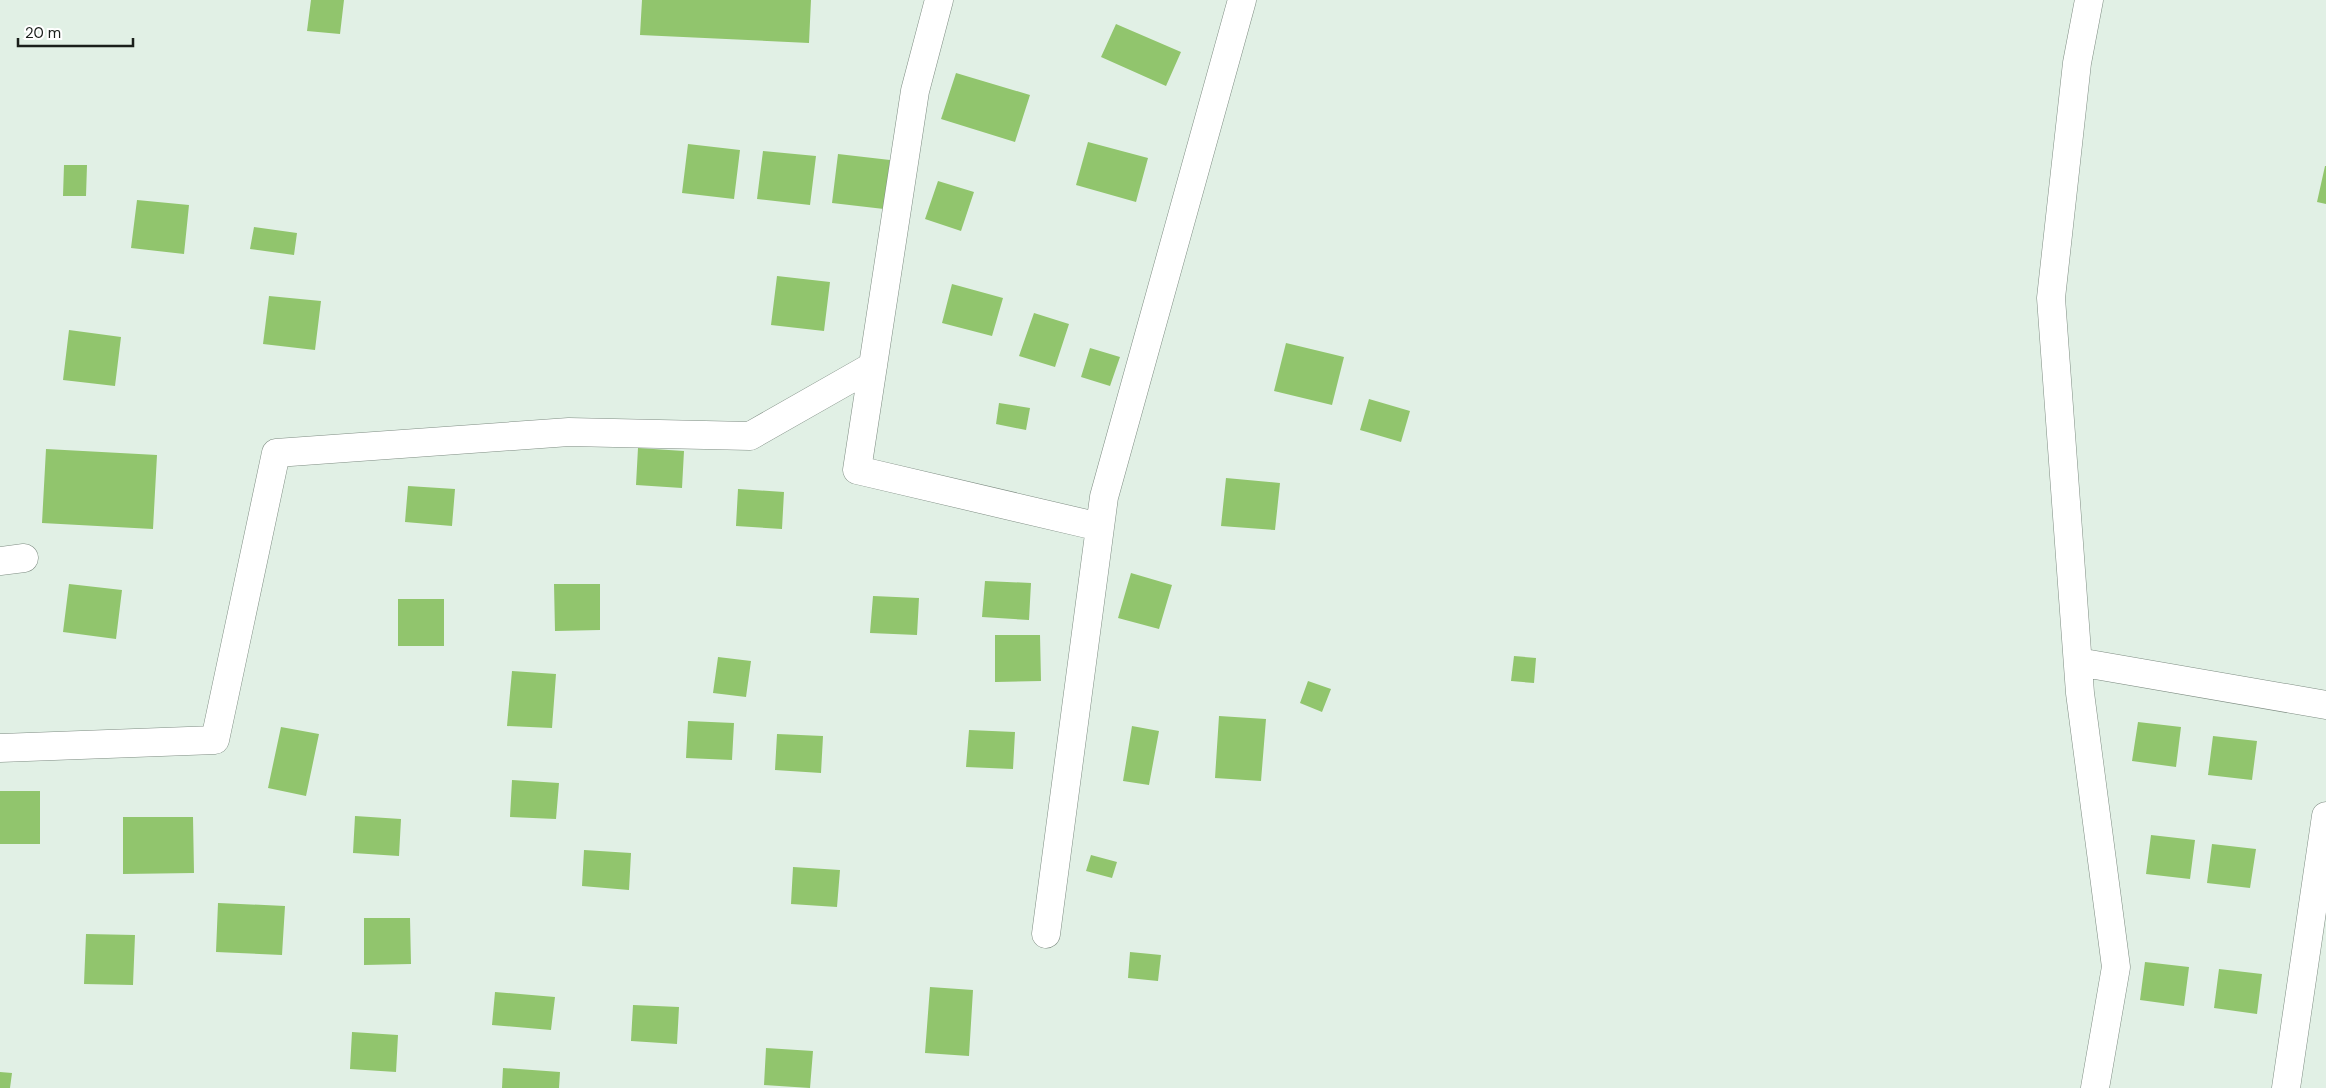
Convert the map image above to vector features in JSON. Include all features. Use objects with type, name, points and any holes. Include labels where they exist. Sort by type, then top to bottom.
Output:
[{"type":"street","points":[[939,0],[915,91],[857,470],[1100,528]]},
{"type":"street","points":[[1046,934],[1104,498],[1242,0]]},
{"type":"street","points":[[2089,0],[2077,63],[2050,298],[2080,694],[2116,967],[2095,1088]]},
{"type":"street","points":[[0,748],[215,740],[276,453],[569,432],[750,436],[873,366]]},
{"type":"street","points":[[2078,662],[2326,705]]},
{"type":"street","points":[[2286,1088],[2326,816]]},
{"type":"building","points":[[311,0],[344,0],[340,34],[307,31]]},
{"type":"building","points":[[642,0],[811,0],[809,43],[640,35]]},
{"type":"building","points":[[1116,24],[1181,52],[1166,86],[1101,57]]},
{"type":"building","points":[[956,73],[1030,95],[1015,142],[941,119]]},
{"type":"building","points":[[1088,142],[1148,158],[1136,202],[1076,185]]},
{"type":"building","points":[[688,144],[740,150],[734,199],[682,193]]},
{"type":"building","points":[[763,151],[816,156],[810,205],[757,199]]},
{"type":"building","points":[[838,154],[890,160],[884,209],[832,203]]},
{"type":"building","points":[[64,165],[87,165],[86,196],[63,196]]},
{"type":"building","points":[[2326,166],[2326,204],[2317,202]]},
{"type":"building","points":[[938,181],[974,192],[961,231],[925,219]]},
{"type":"building","points":[[137,200],[189,205],[184,254],[131,248]]},
{"type":"building","points":[[254,227],[297,233],[294,255],[250,249]]},
{"type":"building","points":[[777,276],[830,282],[824,331],[771,325]]},
{"type":"building","points":[[952,284],[1003,298],[992,336],[942,323]]},
{"type":"building","points":[[269,296],[321,301],[315,350],[263,344]]},
{"type":"building","points":[[1034,313],[1069,324],[1055,367],[1019,356]]},
{"type":"building","points":[[69,330],[121,337],[115,386],[63,380]]},
{"type":"building","points":[[1286,343],[1344,357],[1332,405],[1274,391]]},
{"type":"building","points":[[1090,348],[1120,357],[1110,386],[1081,377]]},
{"type":"building","points":[[1369,399],[1410,411],[1401,442],[1360,430]]},
{"type":"building","points":[[999,403],[1030,408],[1026,430],[996,424]]},
{"type":"building","points":[[638,448],[684,451],[682,488],[636,485]]},
{"type":"building","points":[[46,449],[157,455],[153,529],[42,523]]},
{"type":"building","points":[[1226,478],[1280,483],[1275,530],[1221,526]]},
{"type":"building","points":[[408,486],[455,489],[452,526],[405,522]]},
{"type":"building","points":[[738,489],[784,492],[782,529],[736,526]]},
{"type":"building","points":[[1131,573],[1172,585],[1159,629],[1118,618]]},
{"type":"building","points":[[985,581],[1031,583],[1029,620],[982,617]]},
{"type":"building","points":[[69,584],[122,590],[116,639],[63,632]]},
{"type":"building","points":[[554,584],[600,584],[600,630],[555,631]]},
{"type":"building","points":[[873,596],[919,598],[917,635],[870,633]]},
{"type":"building","points":[[398,599],[444,599],[444,646],[398,646]]},
{"type":"building","points":[[995,635],[1040,635],[1041,681],[995,682]]},
{"type":"building","points":[[1514,656],[1536,658],[1534,683],[1511,681]]},
{"type":"building","points":[[718,657],[751,661],[746,697],[713,693]]},
{"type":"building","points":[[512,671],[556,674],[552,728],[507,726]]},
{"type":"building","points":[[1308,681],[1331,689],[1322,712],[1300,703]]},
{"type":"building","points":[[1219,716],[1266,719],[1261,781],[1215,778]]},
{"type":"building","points":[[688,721],[734,723],[732,760],[686,758]]},
{"type":"building","points":[[2138,722],[2181,727],[2176,767],[2132,761]]},
{"type":"building","points":[[1132,726],[1159,731],[1149,785],[1123,781]]},
{"type":"building","points":[[281,727],[319,734],[306,796],[268,788]]},
{"type":"building","points":[[969,730],[1015,732],[1013,769],[966,767]]},
{"type":"building","points":[[777,734],[823,736],[821,773],[775,770]]},
{"type":"building","points":[[2213,736],[2257,741],[2252,780],[2208,775]]},
{"type":"building","points":[[512,780],[559,783],[556,819],[510,817]]},
{"type":"building","points":[[0,791],[40,791],[40,844],[0,844]]},
{"type":"building","points":[[355,816],[401,819],[399,856],[353,853]]},
{"type":"building","points":[[123,817],[193,817],[194,873],[123,874]]},
{"type":"building","points":[[2151,835],[2195,840],[2190,879],[2146,874]]},
{"type":"building","points":[[2212,844],[2256,849],[2250,888],[2207,883]]},
{"type":"building","points":[[584,850],[631,853],[629,890],[582,886]]},
{"type":"building","points":[[1091,855],[1117,862],[1112,878],[1086,871]]},
{"type":"building","points":[[793,867],[840,870],[837,907],[791,904]]},
{"type":"building","points":[[218,903],[285,906],[282,955],[216,952]]},
{"type":"building","points":[[364,918],[410,918],[411,964],[364,965]]},
{"type":"building","points":[[86,934],[135,935],[133,985],[84,984]]},
{"type":"building","points":[[1130,952],[1161,955],[1158,981],[1128,978]]},
{"type":"building","points":[[2145,962],[2189,967],[2184,1006],[2140,1000]]},
{"type":"building","points":[[2219,969],[2262,974],[2257,1014],[2214,1008]]},
{"type":"building","points":[[930,987],[973,990],[969,1056],[925,1053]]},
{"type":"building","points":[[495,992],[555,997],[551,1030],[492,1025]]},
{"type":"building","points":[[633,1005],[679,1007],[677,1044],[631,1041]]},
{"type":"building","points":[[352,1032],[398,1035],[396,1072],[350,1069]]},
{"type":"building","points":[[766,1048],[813,1051],[810,1088],[764,1085]]},
{"type":"building","points":[[503,1068],[560,1072],[559,1088],[502,1088]]},
{"type":"building","points":[[0,1072],[12,1073],[10,1088],[0,1088]]}]
